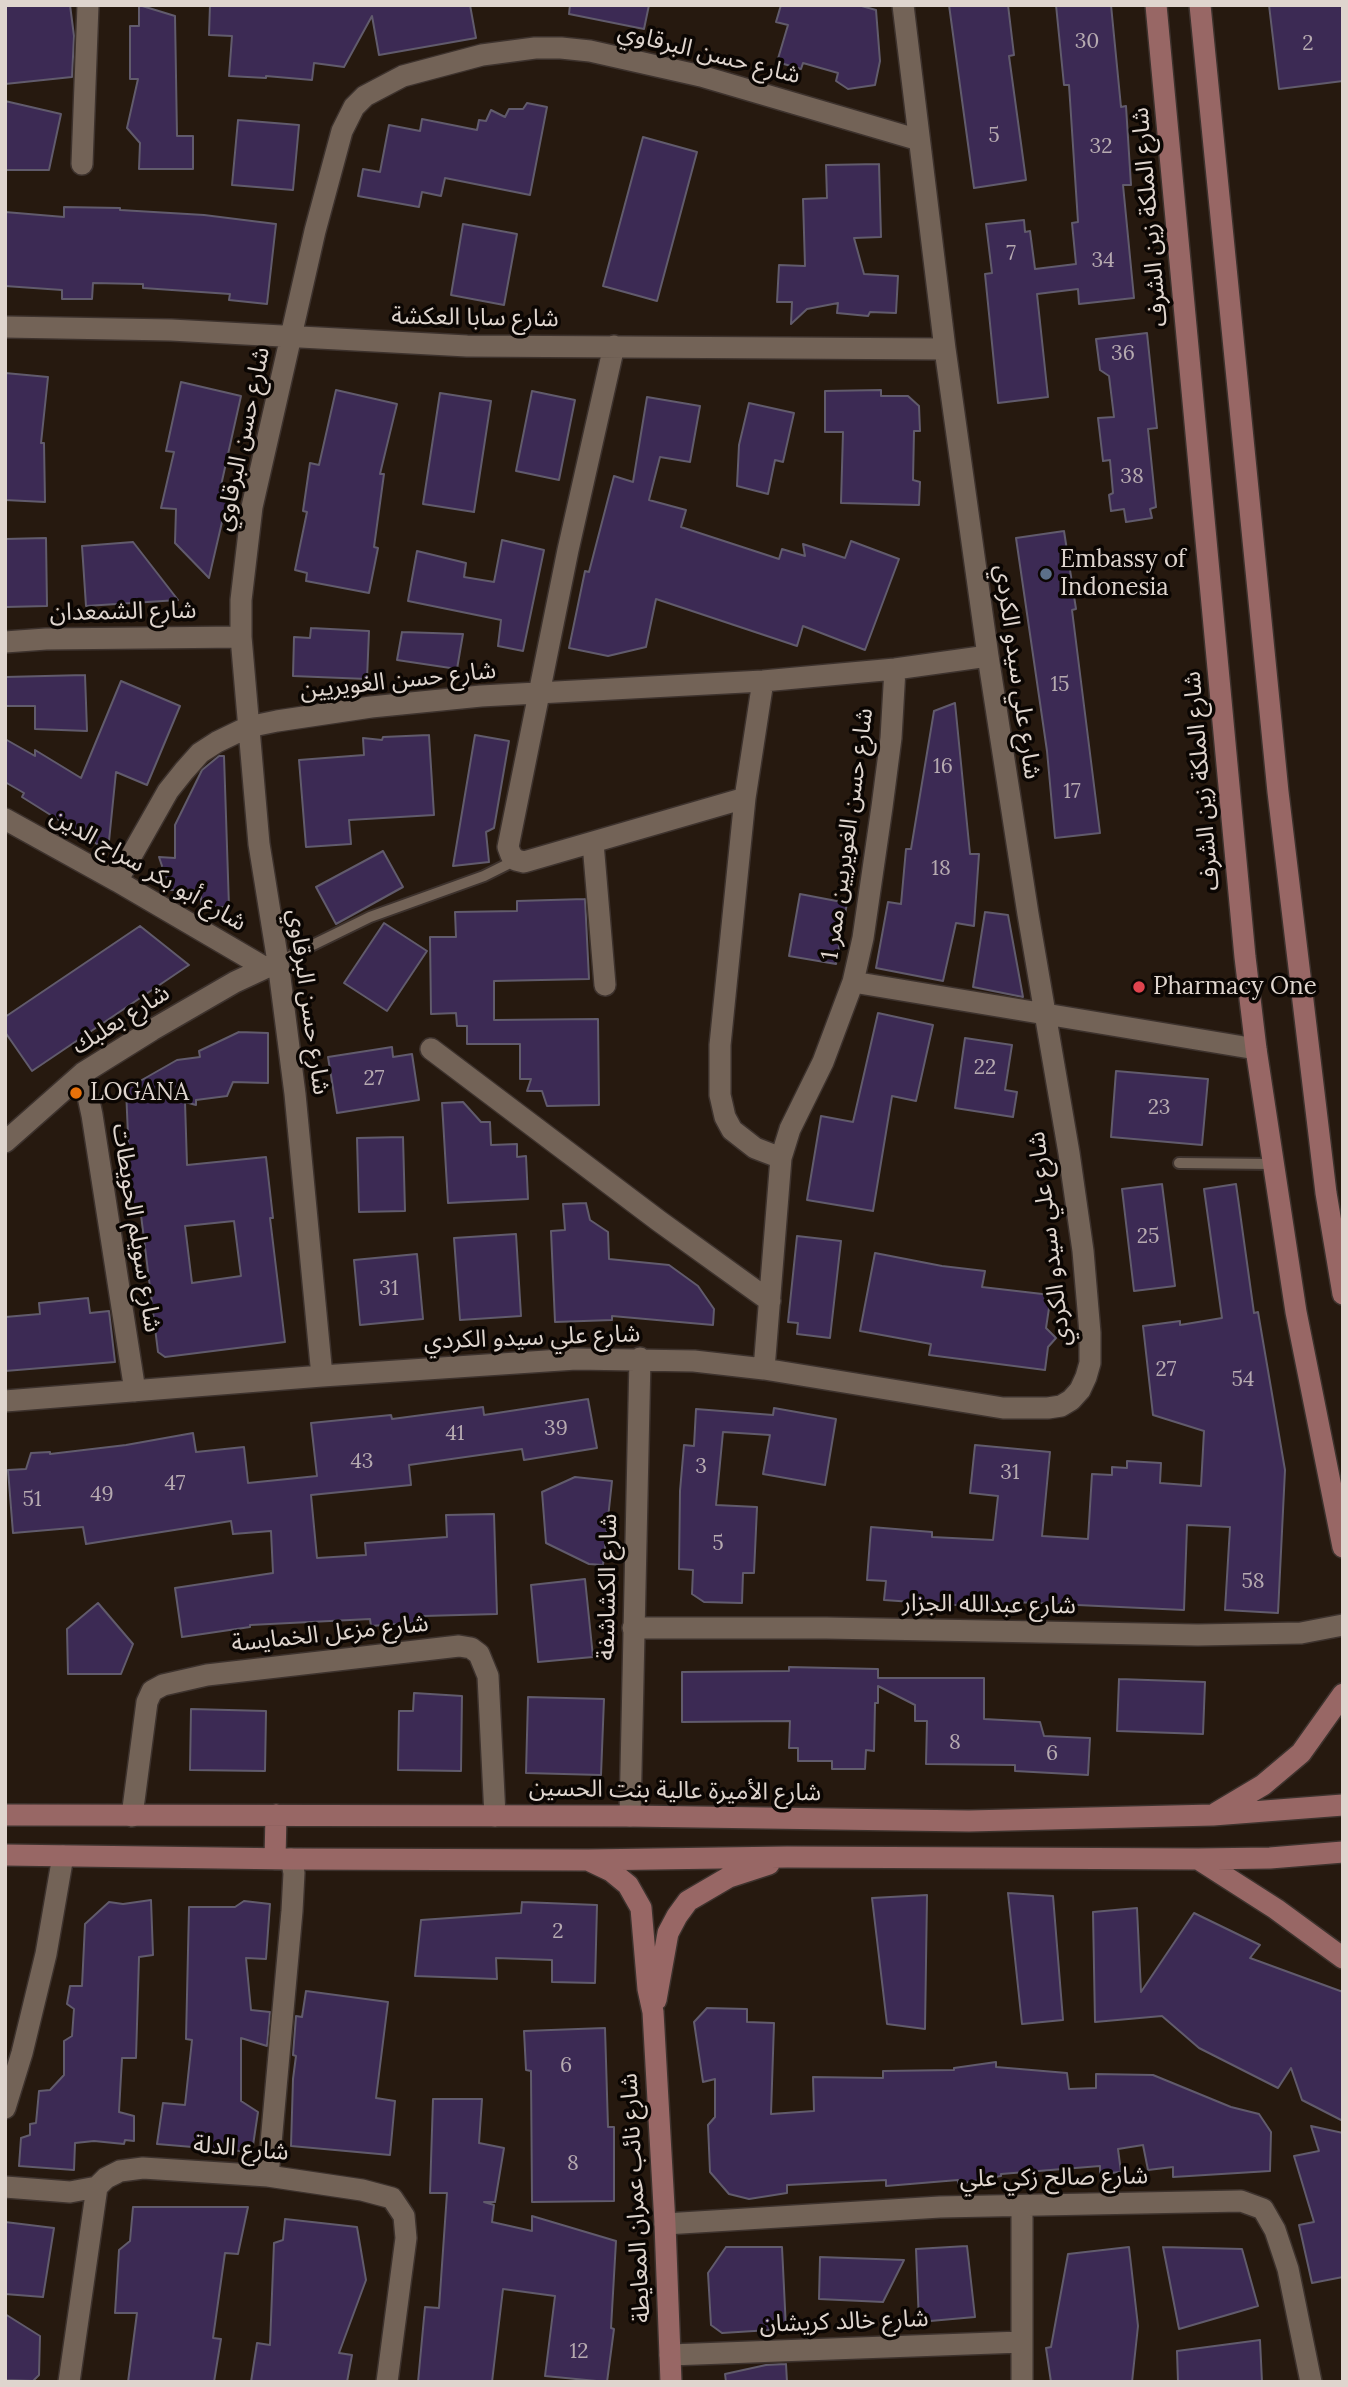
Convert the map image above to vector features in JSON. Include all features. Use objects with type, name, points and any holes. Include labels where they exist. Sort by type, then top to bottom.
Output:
[{"type":"main road","name":"شارع الملكة زين الشرف","points":[[1156,5],[1245,957],[1256,1049],[1296,1312],[1343,1547]]},
{"type":"main road","points":[[1200,5],[1278,792],[1323,1168],[1343,1294]]},
{"type":"main road","points":[[1213,1815],[1277,1774],[1300,1753],[1343,1694]]},
{"type":"main road","name":"شارع الأميرة عالية بنت الحسين","points":[[5,1815],[629,1816],[969,1821],[1213,1815],[1343,1805]]},
{"type":"main road","points":[[276,1815],[283,1859]]},
{"type":"main road","points":[[5,1856],[588,1860],[787,1857],[1198,1859],[1270,1858],[1343,1852]]},
{"type":"main road","name":"شارع نائب عمران المعايطة","points":[[653,2012],[668,1933],[688,1901],[729,1877],[787,1857]]},
{"type":"main road","points":[[1198,1859],[1276,1909],[1343,1958]]},
{"type":"main road","name":"شارع نائب عمران المعايطة","points":[[588,1860],[611,1871],[628,1885],[641,1908],[648,1989],[653,2012],[671,2382]]},
{"type":"street","points":[[82,164],[88,5]]},
{"type":"street","name":"شارع علي سيدو الكردي","points":[[5,1401],[486,1363],[640,1358],[764,1369],[1003,1408],[1048,1409],[1061,1406],[1080,1390],[1090,1363],[1090,1334],[1071,1165],[988,656],[945,349],[904,5]]},
{"type":"street","name":"شارع حسن البرقاوي","points":[[321,1376],[296,1107],[271,964],[269,916],[259,844],[241,637],[242,587],[252,507],[315,231],[342,131],[354,107],[381,86],[429,68],[515,50],[561,48],[590,51],[701,76],[919,140]]},
{"type":"street","name":"شارع سابا العكشة","points":[[5,327],[171,330],[467,345],[945,349]]},
{"type":"street","points":[[614,346],[538,694],[508,847],[516,860],[524,862],[745,798]]},
{"type":"street","name":"شارع الشمعدان","points":[[5,642],[46,639],[241,637]]},
{"type":"street","name":"شارع حسن الغويريين","points":[[117,881],[168,791],[184,771],[200,753],[248,727],[372,707],[481,696],[763,681],[895,669],[988,656]]},
{"type":"street","name":"شارع حسن الغويريين ممر 1","points":[[764,1369],[781,1158],[790,1129],[824,1062],[853,982],[863,938],[882,807],[891,738],[895,669]]},
{"type":"street","points":[[763,681],[745,798],[720,1045],[720,1095],[725,1117],[732,1130],[755,1148],[781,1158]]},
{"type":"street","name":"شارع أبو بكر سراج الدين","points":[[5,819],[271,964]]},
{"type":"street","points":[[593,843],[605,985]]},
{"type":"street","name":"شارع بعلبك","points":[[5,1142],[83,1073],[152,1030],[271,964]]},
{"type":"street","points":[[853,982],[1256,1049]]},
{"type":"street","points":[[431,1049],[770,1301]]},
{"type":"street","name":"شارع سويلم الحويطات","points":[[83,1073],[92,1115],[135,1391]]},
{"type":"street","name":"شارع الكشاشفة","points":[[629,1816],[640,1358]]},
{"type":"street","name":"شارع عبدالله الجزار","points":[[634,1628],[826,1628],[1198,1635],[1301,1633],[1343,1625]]},
{"type":"street","name":"شارع مزعل الخمايسة","points":[[132,1816],[147,1702],[152,1691],[163,1685],[207,1675],[459,1646],[471,1648],[479,1654],[488,1676],[495,1816]]},
{"type":"street","points":[[5,2108],[22,2053],[46,1954],[63,1856]]},
{"type":"street","points":[[268,2176],[294,1872],[283,1859]]},
{"type":"street","name":"شارع الدلة","points":[[97,2187],[106,2178],[120,2171],[143,2168],[268,2176],[362,2190],[392,2198],[404,2216],[406,2238],[387,2382]]},
{"type":"street","points":[[5,2187],[70,2192],[97,2187],[69,2382]]},
{"type":"street","name":"شارع صالح زكي علي","points":[[665,2224],[940,2207],[1241,2200],[1263,2209],[1275,2230],[1288,2269],[1311,2382]]},
{"type":"street","points":[[1022,2206],[1022,2382]]},
{"type":"street","name":"شارع خالد كريشان","points":[[670,2355],[1021,2342]]},
{"type":"lane","points":[[271,964],[370,918],[484,876],[516,860]]},
{"type":"lane","points":[[1180,1163],[1272,1164]]},
{"type":"building","points":[[5,5],[70,5],[74,36],[72,77],[5,84]]},
{"type":"building","points":[[139,5],[175,16],[177,136],[193,136],[193,169],[139,169],[140,143],[127,128],[138,79],[130,79],[130,26],[139,26]]},
{"type":"building","points":[[210,5],[470,5],[476,38],[379,55],[372,16],[344,67],[314,63],[312,80],[229,76],[232,36],[209,35]]},
{"type":"building","points":[[570,5],[649,5],[644,29],[569,14]]},
{"type":"building","points":[[781,5],[858,5],[876,10],[880,61],[875,85],[848,89],[836,81],[838,73],[803,63],[801,69],[777,62],[788,25],[776,22]]},
{"type":"building","points":[[949,5],[1008,5],[1014,55],[1009,56],[1026,180],[974,188]]},
{"type":"building","points":[[1056,5],[1111,5],[1121,107],[1126,106],[1131,185],[1123,185],[1134,298],[1079,304],[1078,289],[1037,294],[1048,397],[998,403],[985,274],[992,273],[986,224],[1024,220],[1025,232],[1030,231],[1035,269],[1076,264],[1072,223],[1078,222],[1069,85],[1064,85]]},
{"type":"building","points":[[1269,5],[1343,5],[1343,81],[1279,89]]},
{"type":"building","points":[[5,101],[61,114],[49,170],[5,170]]},
{"type":"building","points":[[527,103],[547,107],[530,195],[445,178],[441,196],[422,192],[419,207],[358,196],[363,169],[380,172],[389,125],[420,131],[422,119],[477,130],[479,120],[486,121],[491,110],[505,117],[509,109],[523,109]]},
{"type":"building","points":[[238,120],[299,125],[293,190],[232,185]]},
{"type":"building","points":[[643,137],[697,152],[657,301],[603,286]]},
{"type":"building","points":[[879,164],[881,237],[854,238],[864,274],[898,276],[896,313],[870,312],[868,316],[837,313],[838,303],[807,309],[791,324],[792,302],[777,302],[779,265],[805,266],[803,199],[827,198],[826,165]]},
{"type":"building","points":[[64,207],[120,208],[276,224],[267,304],[229,300],[230,294],[143,288],[143,284],[93,283],[92,299],[62,299],[62,290],[5,286],[5,212],[64,217]]},
{"type":"building","points":[[463,224],[517,234],[504,305],[451,295]]},
{"type":"building","points":[[1147,333],[1157,428],[1148,429],[1156,507],[1150,509],[1152,518],[1126,522],[1124,509],[1111,511],[1109,495],[1113,493],[1110,460],[1103,461],[1098,418],[1114,417],[1109,376],[1100,370],[1096,339]]},
{"type":"building","points":[[5,373],[48,377],[41,443],[44,443],[45,502],[5,500]]},
{"type":"building","points":[[181,382],[241,396],[220,490],[229,492],[209,578],[175,543],[176,509],[161,508],[174,452],[166,451]]},
{"type":"building","points":[[336,390],[397,404],[380,474],[384,474],[374,547],[378,548],[369,593],[306,581],[307,573],[295,570],[307,512],[303,511],[310,463],[319,465]]},
{"type":"building","points":[[881,390],[881,396],[908,396],[919,406],[920,431],[914,431],[913,480],[920,482],[919,505],[841,503],[843,432],[825,432],[825,391]]},
{"type":"building","points":[[532,391],[575,400],[559,480],[516,471]]},
{"type":"building","points":[[440,393],[491,401],[474,512],[423,504]]},
{"type":"building","points":[[647,397],[700,406],[690,462],[660,457],[649,500],[686,510],[681,527],[779,559],[782,549],[805,556],[803,544],[845,558],[851,541],[899,559],[865,650],[803,626],[797,646],[656,599],[646,647],[608,656],[569,648],[585,571],[589,572],[614,476],[633,482]]},
{"type":"building","points":[[749,403],[794,413],[783,462],[775,460],[768,494],[737,486],[739,445]]},
{"type":"building","points":[[1064,531],[1076,609],[1072,610],[1100,833],[1055,838],[1047,751],[1016,538]]},
{"type":"building","points":[[46,538],[47,606],[5,607],[5,539]]},
{"type":"building","points":[[502,540],[544,550],[523,651],[498,646],[501,620],[408,601],[417,551],[466,563],[464,577],[494,582]]},
{"type":"building","points":[[133,542],[178,600],[86,606],[82,546]]},
{"type":"building","points":[[311,628],[369,631],[367,679],[293,676],[294,637],[310,638]]},
{"type":"building","points":[[402,632],[463,634],[457,669],[397,660]]},
{"type":"building","points":[[85,675],[87,731],[35,729],[35,706],[5,706],[5,677]]},
{"type":"building","points":[[121,681],[180,706],[147,785],[116,772],[108,851],[22,797],[24,793],[5,782],[5,739],[35,756],[35,750],[81,778]]},
{"type":"building","points":[[955,703],[970,854],[979,854],[974,926],[956,923],[943,981],[876,968],[888,902],[901,904],[906,849],[911,849],[934,711]]},
{"type":"building","points":[[429,735],[434,815],[349,820],[351,844],[306,847],[299,760],[364,755],[363,738],[382,740],[383,737]]},
{"type":"building","points":[[475,735],[509,741],[494,828],[486,832],[489,862],[453,866]]},
{"type":"building","points":[[219,756],[224,756],[229,907],[201,907],[201,890],[170,890],[159,857],[175,858],[175,825],[202,770]]},
{"type":"building","points":[[383,851],[403,887],[336,924],[316,887]]},
{"type":"building","points":[[800,894],[847,903],[836,964],[789,956]]},
{"type":"building","points":[[585,899],[589,979],[494,981],[494,1020],[598,1019],[599,1105],[547,1106],[542,1091],[527,1091],[531,1079],[520,1079],[520,1044],[467,1044],[467,1026],[457,1026],[456,1013],[431,1014],[430,937],[456,937],[455,912],[517,911],[517,901]]},
{"type":"building","points":[[985,912],[1008,915],[1023,997],[973,987]]},
{"type":"building","points":[[384,923],[427,951],[387,1011],[344,983]]},
{"type":"building","points":[[140,926],[189,965],[32,1071],[5,1032],[5,1017]]},
{"type":"building","points":[[878,1013],[933,1025],[916,1101],[892,1096],[873,1211],[807,1200],[821,1116],[853,1122]]},
{"type":"building","points":[[239,1032],[268,1033],[268,1083],[233,1082],[227,1096],[196,1100],[196,1105],[185,1102],[187,1165],[266,1157],[273,1218],[270,1218],[285,1342],[165,1357],[158,1352],[141,1215],[134,1216],[126,1159],[129,1158],[126,1089],[177,1060],[200,1057],[199,1051]],"holes":[[[234,1221],[241,1276],[192,1283],[185,1226]]]},
{"type":"building","points":[[965,1038],[1012,1045],[1005,1090],[1017,1092],[1013,1117],[955,1108]]},
{"type":"building","points":[[392,1047],[393,1057],[412,1054],[419,1100],[337,1113],[328,1057]]},
{"type":"building","points":[[1116,1071],[1208,1079],[1202,1145],[1111,1137]]},
{"type":"building","points":[[463,1102],[481,1122],[490,1122],[491,1145],[517,1144],[517,1157],[526,1156],[528,1199],[448,1203],[442,1103]]},
{"type":"building","points":[[403,1137],[405,1211],[359,1212],[357,1138]]},
{"type":"building","points":[[1162,1184],[1175,1286],[1134,1291],[1122,1189]]},
{"type":"building","points":[[1236,1184],[1254,1313],[1258,1312],[1285,1470],[1278,1613],[1225,1610],[1230,1527],[1187,1525],[1184,1610],[1013,1602],[1013,1609],[884,1600],[886,1581],[867,1580],[871,1527],[932,1532],[932,1537],[993,1540],[998,1496],[970,1493],[975,1445],[1050,1452],[1042,1536],[1088,1539],[1092,1474],[1112,1475],[1112,1467],[1127,1468],[1127,1461],[1161,1463],[1160,1483],[1201,1486],[1204,1431],[1153,1415],[1143,1326],[1180,1321],[1180,1325],[1222,1318],[1204,1189]]},
{"type":"building","points":[[586,1203],[590,1220],[608,1232],[609,1259],[669,1265],[698,1286],[714,1309],[713,1325],[612,1316],[612,1320],[555,1322],[551,1231],[565,1230],[563,1204]]},
{"type":"building","points":[[516,1234],[521,1316],[460,1320],[454,1238]]},
{"type":"building","points":[[797,1236],[841,1241],[830,1338],[797,1334],[798,1323],[788,1322]]},
{"type":"building","points":[[875,1253],[985,1271],[982,1287],[1051,1295],[1046,1328],[1056,1338],[1048,1347],[1045,1370],[929,1355],[931,1344],[860,1331]]},
{"type":"building","points":[[417,1254],[423,1319],[360,1325],[354,1260]]},
{"type":"building","points":[[88,1298],[90,1313],[109,1311],[115,1362],[5,1371],[5,1317],[40,1314],[39,1303]]},
{"type":"building","points":[[588,1399],[597,1448],[524,1460],[522,1449],[409,1465],[411,1485],[311,1495],[317,1558],[366,1555],[365,1543],[447,1537],[446,1515],[494,1514],[497,1614],[423,1616],[423,1622],[371,1626],[370,1619],[250,1625],[182,1637],[175,1588],[273,1573],[271,1531],[233,1534],[231,1521],[86,1544],[83,1527],[13,1533],[8,1470],[26,1469],[31,1453],[50,1454],[126,1445],[193,1433],[196,1452],[244,1447],[248,1483],[317,1476],[311,1423],[391,1415],[392,1419],[483,1407],[484,1415]]},
{"type":"building","points":[[774,1408],[836,1419],[825,1485],[763,1474],[770,1435],[723,1432],[716,1505],[757,1507],[754,1573],[743,1573],[742,1603],[704,1602],[692,1594],[693,1570],[679,1569],[680,1491],[684,1445],[694,1446],[696,1409],[773,1415]]},
{"type":"building","points":[[575,1477],[612,1481],[603,1565],[589,1564],[546,1543],[542,1492]]},
{"type":"building","points":[[585,1579],[593,1657],[538,1662],[531,1585]]},
{"type":"building","points":[[98,1603],[133,1644],[121,1674],[68,1674],[67,1629]]},
{"type":"building","points":[[789,1667],[878,1669],[878,1678],[984,1678],[984,1719],[1040,1722],[1044,1736],[1090,1738],[1088,1775],[1015,1771],[1015,1765],[926,1764],[927,1721],[915,1721],[915,1705],[878,1686],[874,1751],[866,1750],[865,1769],[832,1769],[832,1761],[798,1761],[798,1748],[789,1748],[790,1721],[682,1722],[682,1672],[789,1671]]},
{"type":"building","points":[[1119,1679],[1205,1682],[1203,1734],[1117,1731]]},
{"type":"building","points":[[414,1693],[462,1696],[461,1771],[398,1770],[399,1711],[413,1711]]},
{"type":"building","points":[[528,1697],[604,1699],[601,1775],[526,1773]]},
{"type":"building","points":[[191,1709],[266,1711],[265,1771],[190,1770]]},
{"type":"building","points":[[1008,1893],[1053,1896],[1063,2020],[1022,2024]]},
{"type":"building","points":[[927,1895],[925,2029],[887,2024],[872,1898]]},
{"type":"building","points":[[151,1900],[153,1955],[139,1957],[136,2058],[122,2058],[119,2112],[134,2116],[134,2141],[125,2140],[124,2144],[94,2141],[75,2143],[74,2170],[19,2166],[21,2138],[30,2135],[30,2124],[36,2123],[39,2091],[50,2090],[64,2075],[64,2041],[72,2036],[74,2009],[67,2004],[70,1986],[82,1986],[85,1924],[109,1902],[123,1904]]},
{"type":"building","points":[[244,1901],[270,1904],[266,1959],[246,1958],[251,2010],[270,2012],[267,2046],[241,2038],[241,2101],[258,2112],[252,2152],[157,2144],[163,2103],[185,2105],[192,2040],[186,2039],[189,1907],[235,1907]]},
{"type":"building","points":[[522,1902],[597,1905],[595,1983],[552,1982],[552,1960],[496,1958],[497,1979],[415,1976],[421,1920],[521,1913]]},
{"type":"building","points":[[1137,1908],[1141,1992],[1194,1913],[1260,1945],[1250,1958],[1343,1992],[1343,2121],[1302,2100],[1291,2068],[1278,2088],[1199,2048],[1162,2016],[1095,2022],[1093,1912]]},
{"type":"building","points":[[306,1991],[388,2002],[376,2098],[395,2101],[390,2155],[291,2146],[296,2016],[302,2017]]},
{"type":"building","points":[[707,2008],[747,2009],[747,2022],[774,2023],[771,2114],[814,2111],[813,2077],[883,2078],[883,2071],[954,2070],[996,2062],[996,2067],[1067,2073],[1069,2089],[1096,2088],[1096,2074],[1153,2075],[1231,2107],[1259,2114],[1271,2132],[1270,2171],[1173,2177],[1173,2167],[1148,2170],[1143,2145],[1118,2149],[1121,2172],[1100,2174],[1100,2166],[1001,2174],[958,2184],[958,2180],[886,2186],[886,2180],[787,2185],[787,2193],[749,2199],[729,2194],[710,2172],[708,2125],[715,2117],[715,2079],[703,2082],[694,2022]]},
{"type":"building","points":[[605,2028],[608,2127],[614,2127],[614,2201],[532,2202],[531,2071],[526,2070],[524,2031]]},
{"type":"building","points":[[433,2099],[482,2099],[479,2143],[504,2148],[495,2202],[484,2202],[494,2205],[492,2222],[532,2231],[532,2216],[616,2241],[611,2328],[614,2329],[607,2382],[545,2376],[555,2296],[503,2289],[492,2382],[418,2382],[425,2307],[439,2308],[447,2193],[430,2193]]},
{"type":"building","points":[[1311,2126],[1343,2133],[1343,2277],[1312,2283],[1299,2225],[1314,2222],[1294,2156],[1319,2151]]},
{"type":"building","points":[[133,2207],[248,2207],[238,2254],[225,2253],[213,2338],[221,2339],[214,2382],[128,2382],[137,2313],[115,2313],[119,2250],[130,2241]]},
{"type":"building","points":[[285,2219],[357,2227],[366,2280],[339,2353],[352,2355],[347,2382],[251,2382],[257,2343],[270,2345],[274,2243],[283,2240]]},
{"type":"building","points":[[5,2222],[54,2228],[43,2297],[5,2294]]},
{"type":"building","points":[[967,2246],[975,2317],[919,2322],[916,2249]]},
{"type":"building","points":[[726,2247],[782,2247],[786,2329],[722,2333],[711,2325],[708,2273]]},
{"type":"building","points":[[1129,2247],[1138,2326],[1132,2382],[1051,2382],[1046,2348],[1051,2347],[1068,2254]]},
{"type":"building","points":[[1163,2247],[1242,2249],[1258,2306],[1179,2329]]},
{"type":"building","points":[[820,2257],[904,2260],[883,2302],[819,2299]]},
{"type":"building","points":[[5,2314],[40,2336],[39,2375],[33,2381],[5,2380]]},
{"type":"building","points":[[1260,2340],[1262,2382],[1178,2382],[1177,2351]]},
{"type":"building","points":[[786,2364],[787,2382],[726,2382],[725,2374],[766,2365]]},
{"type":"place","name":"Embassy of Indonesia","points":[[1046,574]]},
{"type":"place","name":"Pharmacy One","points":[[1139,987]]},
{"type":"place","name":"LOGANA","points":[[76,1093]]}]
